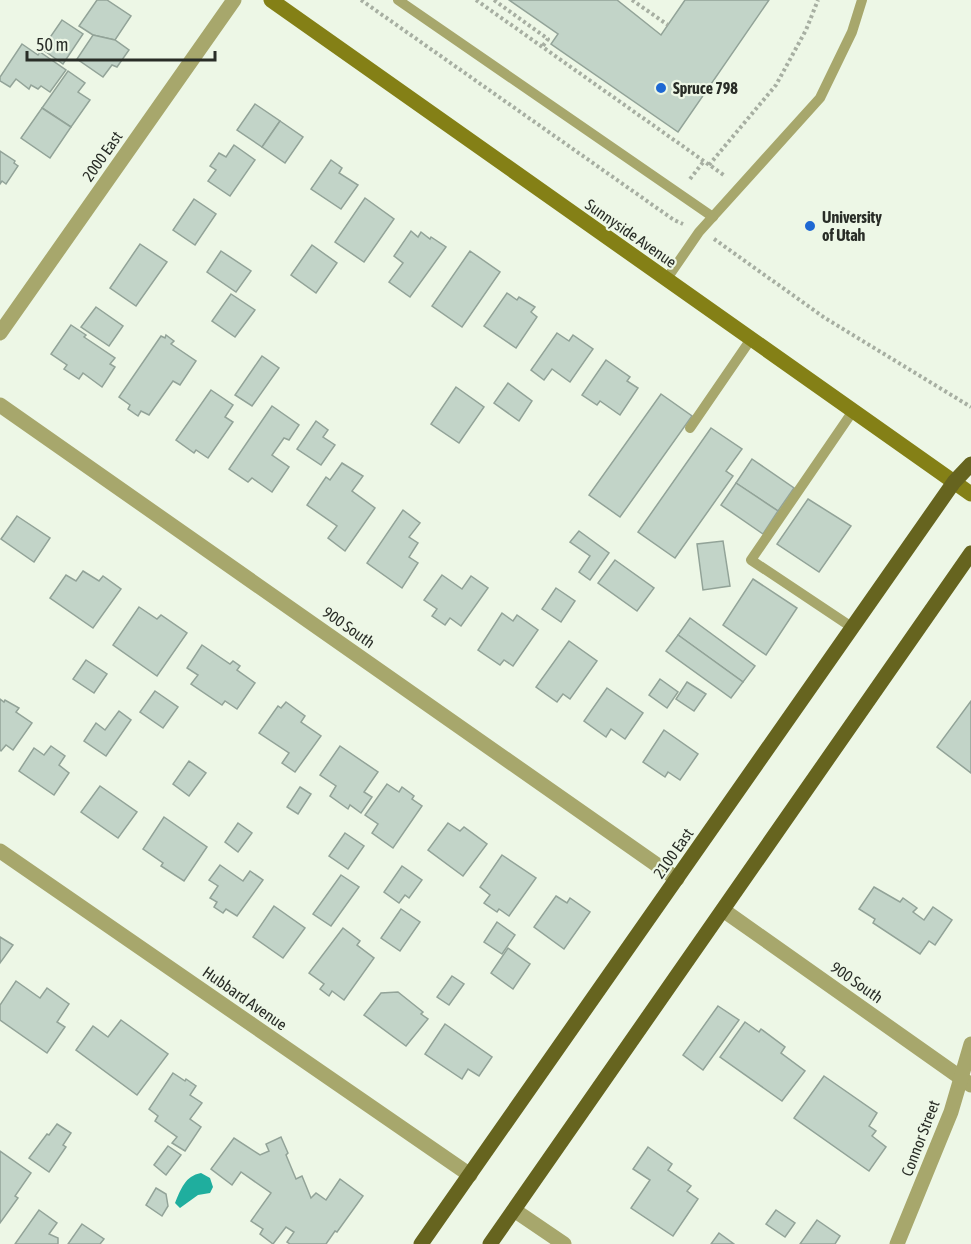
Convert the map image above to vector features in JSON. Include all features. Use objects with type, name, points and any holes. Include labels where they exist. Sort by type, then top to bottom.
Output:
[{"type":"main road","name":"Sunnyside Avenue","points":[[271,0],[971,494]]},
{"type":"main road","name":"2100 East","points":[[421,1244],[954,482],[971,464]]},
{"type":"main road","points":[[490,1244],[971,554]]},
{"type":"street","name":"2000 East","points":[[0,333],[234,0]]},
{"type":"street","name":"900 South","points":[[0,405],[677,879]]},
{"type":"street","name":"Hubbard Avenue","points":[[0,851],[470,1175]]},
{"type":"street","name":"900 South","points":[[723,910],[966,1081]]},
{"type":"street","name":"Connor Street","points":[[897,1244],[966,1081],[971,1044]]},
{"type":"street","points":[[514,1210],[564,1244]]},
{"type":"lane","points":[[398,0],[713,217]]},
{"type":"lane","points":[[666,279],[699,231],[820,98],[852,32],[862,0]]},
{"type":"lane","points":[[690,428],[751,339]]},
{"type":"lane","points":[[852,628],[751,560],[853,411]]},
{"type":"path","points":[[361,0],[674,219]]},
{"type":"path","points":[[476,0],[728,178]]},
{"type":"path","points":[[494,0],[548,39],[542,47]]},
{"type":"path","points":[[632,0],[668,25]]},
{"type":"path","points":[[709,165],[776,85],[806,30],[818,0]]},
{"type":"path","points":[[690,180],[704,161]]},
{"type":"path","points":[[716,240],[825,318],[971,407]]},
{"type":"water","points":[[201,1173],[210,1178],[213,1187],[210,1193],[198,1195],[180,1208],[175,1203],[182,1188],[187,1180]]},
{"type":"building","points":[[97,0],[107,0],[131,16],[115,40],[93,35],[79,26]]},
{"type":"building","name":"Spruce 798","points":[[509,0],[617,0],[661,35],[685,0],[769,0],[678,132],[551,44],[558,34]]},
{"type":"building","points":[[62,20],[83,34],[63,64],[42,49]]},
{"type":"building","points":[[93,35],[115,40],[129,50],[117,67],[112,65],[103,77],[77,59]]},
{"type":"building","points":[[22,44],[38,55],[40,52],[66,70],[50,92],[41,86],[38,89],[31,85],[29,89],[16,79],[10,87],[0,81],[0,77]]},
{"type":"building","points":[[68,71],[85,83],[78,92],[90,100],[71,127],[42,108]]},
{"type":"building","points":[[255,104],[280,121],[262,147],[237,130]]},
{"type":"building","points":[[42,108],[71,127],[50,158],[21,138]]},
{"type":"building","points":[[280,121],[303,137],[285,163],[262,147]]},
{"type":"building","points":[[234,145],[255,160],[230,196],[208,181],[216,170],[210,166],[219,153],[226,157]]},
{"type":"building","points":[[0,151],[15,161],[14,163],[18,166],[6,184],[2,181],[0,184]]},
{"type":"building","points":[[331,160],[342,168],[339,173],[358,185],[341,209],[311,189]]},
{"type":"building","points":[[365,198],[394,219],[364,262],[335,242]]},
{"type":"building","points":[[194,199],[216,214],[195,245],[173,230]]},
{"type":"building","points":[[411,231],[418,237],[421,232],[446,247],[410,297],[389,282],[403,263],[394,256]]},
{"type":"building","points":[[140,244],[167,262],[136,306],[110,288]]},
{"type":"building","points":[[312,245],[337,263],[316,293],[291,275]]},
{"type":"building","points":[[221,251],[251,271],[236,292],[207,272]]},
{"type":"building","points":[[470,251],[500,272],[462,327],[432,306]]},
{"type":"building","points":[[507,293],[535,307],[531,312],[537,317],[516,348],[484,326]]},
{"type":"building","points":[[231,294],[255,310],[235,337],[212,321]]},
{"type":"building","points":[[96,307],[123,326],[109,346],[81,327]]},
{"type":"building","points":[[71,325],[86,335],[84,337],[115,358],[110,364],[115,367],[102,387],[83,373],[79,379],[64,369],[67,365],[51,354]]},
{"type":"building","points":[[557,333],[569,341],[573,335],[593,349],[570,382],[552,369],[544,380],[531,370]]},
{"type":"building","points":[[166,335],[174,341],[171,344],[196,361],[180,385],[173,381],[149,415],[141,411],[138,416],[128,409],[130,405],[119,397],[161,336],[165,338]]},
{"type":"building","points":[[262,356],[279,368],[252,406],[235,395]]},
{"type":"building","points":[[606,360],[630,377],[627,381],[638,388],[620,415],[600,401],[597,405],[582,395]]},
{"type":"building","points":[[508,383],[532,401],[519,421],[494,403]]},
{"type":"building","points":[[456,387],[484,407],[459,443],[431,424]]},
{"type":"building","points":[[211,390],[233,405],[225,417],[233,422],[208,458],[196,450],[194,453],[176,440]]},
{"type":"building","points":[[661,394],[692,416],[620,517],[589,495]]},
{"type":"building","points":[[272,406],[299,425],[289,440],[284,438],[272,455],[289,467],[272,492],[252,478],[248,482],[229,469]]},
{"type":"building","points":[[316,421],[328,430],[323,437],[335,445],[321,465],[297,449]]},
{"type":"building","points":[[711,428],[742,449],[726,471],[733,476],[675,558],[638,532]]},
{"type":"building","points":[[752,459],[794,488],[778,511],[736,483]]},
{"type":"building","points":[[342,463],[363,476],[352,491],[375,508],[345,551],[328,538],[337,526],[307,505],[326,477],[330,480]]},
{"type":"building","points":[[736,483],[778,511],[763,534],[721,505]]},
{"type":"building","points":[[808,499],[851,526],[819,572],[777,544]]},
{"type":"building","points":[[403,510],[420,523],[409,537],[418,543],[409,557],[418,563],[402,588],[367,563]]},
{"type":"building","points":[[17,516],[50,538],[34,562],[1,539]]},
{"type":"building","points":[[579,531],[609,553],[590,580],[579,572],[590,556],[570,542]]},
{"type":"building","points":[[723,541],[730,586],[703,590],[697,544]]},
{"type":"building","points":[[615,560],[654,588],[637,611],[598,583]]},
{"type":"building","points":[[83,571],[99,581],[103,576],[121,589],[93,628],[50,598],[66,575],[76,581]]},
{"type":"building","points":[[442,575],[462,589],[471,576],[488,588],[461,626],[450,618],[445,625],[432,616],[437,609],[424,600]]},
{"type":"building","points":[[753,579],[797,608],[766,655],[723,625]]},
{"type":"building","points":[[556,588],[575,601],[561,622],[542,609]]},
{"type":"building","points":[[139,607],[157,619],[161,615],[187,633],[157,676],[113,645]]},
{"type":"building","points":[[502,613],[513,621],[517,615],[538,630],[513,666],[504,660],[500,665],[478,650]]},
{"type":"building","points":[[690,618],[755,666],[743,682],[678,635]]},
{"type":"building","points":[[678,635],[743,682],[731,698],[666,651]]},
{"type":"building","points":[[569,641],[597,661],[570,699],[563,694],[557,702],[536,687]]},
{"type":"building","points":[[202,645],[230,664],[233,661],[240,666],[237,670],[255,683],[237,709],[225,701],[222,705],[191,684],[198,675],[187,668]]},
{"type":"building","points":[[86,660],[107,674],[94,693],[73,679]]},
{"type":"building","points":[[660,679],[678,692],[667,708],[649,695]]},
{"type":"building","points":[[687,682],[706,694],[694,711],[676,699]]},
{"type":"building","points":[[607,688],[643,713],[625,739],[611,729],[606,737],[584,721]]},
{"type":"building","points":[[155,691],[178,707],[163,728],[140,712]]},
{"type":"building","points":[[0,699],[19,708],[16,712],[32,723],[13,750],[6,745],[0,750]]},
{"type":"building","points":[[971,701],[971,773],[937,747]]},
{"type":"building","points":[[286,702],[305,716],[301,722],[321,736],[295,772],[282,763],[289,753],[259,733],[278,706],[281,708]]},
{"type":"building","points":[[119,711],[131,720],[106,756],[84,741],[96,723],[105,730]]},
{"type":"building","points":[[664,730],[698,754],[680,780],[668,772],[665,777],[643,762]]},
{"type":"building","points":[[51,746],[65,756],[59,765],[69,773],[54,795],[19,771],[34,748],[44,755]]},
{"type":"building","points":[[340,746],[378,772],[364,792],[372,797],[361,813],[350,805],[348,809],[330,796],[336,786],[320,775]]},
{"type":"building","points":[[189,761],[206,773],[189,796],[173,784]]},
{"type":"building","points":[[387,784],[399,792],[402,787],[414,796],[412,799],[422,806],[393,848],[372,833],[378,824],[365,815]]},
{"type":"building","points":[[100,786],[137,812],[118,838],[81,812]]},
{"type":"building","points":[[300,787],[311,794],[298,814],[287,807]]},
{"type":"building","points":[[164,817],[207,847],[184,881],[161,866],[163,863],[143,849]]},
{"type":"building","points":[[238,823],[252,833],[238,852],[225,842]]},
{"type":"building","points":[[448,823],[460,831],[464,827],[487,844],[463,876],[428,850]]},
{"type":"building","points":[[345,833],[364,846],[348,869],[329,856]]},
{"type":"building","points":[[502,855],[536,878],[509,916],[499,909],[497,912],[484,903],[490,895],[480,887]]},
{"type":"building","points":[[220,865],[243,881],[250,871],[263,880],[237,916],[226,909],[223,913],[214,907],[217,902],[210,898],[218,886],[209,880]]},
{"type":"building","points":[[402,866],[422,880],[409,898],[405,895],[399,903],[384,892]]},
{"type":"building","points":[[341,875],[359,887],[331,926],[313,914]]},
{"type":"building","points":[[874,887],[900,902],[903,898],[917,908],[913,912],[924,920],[933,907],[952,920],[935,945],[929,941],[920,954],[873,923],[875,919],[859,909]]},
{"type":"building","points":[[556,896],[567,903],[570,898],[590,912],[564,949],[534,927]]},
{"type":"building","points":[[274,906],[305,928],[283,958],[253,937]]},
{"type":"building","points":[[401,909],[420,922],[400,951],[381,938]]},
{"type":"building","points":[[497,922],[515,935],[502,954],[484,942]]},
{"type":"building","points":[[343,928],[360,941],[357,945],[374,958],[344,1000],[332,991],[329,996],[320,989],[324,984],[309,973]]},
{"type":"building","points":[[0,937],[13,945],[0,963]]},
{"type":"building","points":[[508,948],[530,964],[513,989],[491,973]]},
{"type":"building","points":[[452,976],[464,984],[449,1005],[437,997]]},
{"type":"building","points":[[16,981],[40,998],[47,988],[69,1004],[57,1022],[65,1027],[47,1053],[0,1020],[0,1005]]},
{"type":"building","points":[[398,992],[423,1012],[421,1014],[428,1019],[406,1046],[364,1015],[381,993]]},
{"type":"building","points":[[718,1006],[739,1020],[703,1070],[683,1055]]},
{"type":"building","points":[[121,1020],[168,1054],[137,1095],[76,1050],[93,1026],[108,1037]]},
{"type":"building","points":[[745,1022],[759,1032],[761,1029],[785,1047],[781,1053],[805,1071],[782,1101],[720,1057]]},
{"type":"building","points":[[445,1024],[492,1057],[479,1076],[468,1069],[462,1079],[425,1054]]},
{"type":"building","points":[[173,1073],[196,1086],[190,1095],[202,1103],[190,1119],[201,1127],[185,1151],[172,1143],[177,1137],[155,1121],[158,1116],[149,1109]]},
{"type":"building","points":[[824,1076],[877,1113],[869,1126],[876,1131],[872,1136],[886,1147],[869,1171],[794,1118]]},
{"type":"building","points":[[57,1124],[71,1133],[63,1145],[66,1147],[49,1172],[29,1158]]},
{"type":"building","points":[[281,1137],[296,1179],[302,1176],[311,1198],[316,1193],[326,1200],[340,1179],[363,1196],[326,1244],[290,1244],[287,1242],[294,1232],[286,1227],[273,1244],[260,1234],[263,1229],[251,1221],[271,1193],[241,1172],[232,1185],[211,1169],[234,1138],[260,1155],[269,1151],[266,1144]]},
{"type":"building","points":[[168,1146],[181,1155],[166,1175],[154,1165]]},
{"type":"building","points":[[648,1147],[672,1164],[668,1170],[691,1186],[687,1191],[698,1199],[673,1236],[631,1208],[650,1180],[633,1169]]},
{"type":"building","points":[[0,1151],[31,1173],[15,1196],[18,1198],[0,1223]]},
{"type":"building","points":[[156,1188],[166,1194],[168,1206],[162,1216],[146,1205]]},
{"type":"building","points":[[39,1210],[57,1223],[49,1234],[58,1238],[58,1244],[15,1244]]},
{"type":"building","points":[[776,1210],[795,1223],[785,1237],[766,1224]]},
{"type":"building","points":[[817,1220],[840,1236],[835,1244],[800,1244]]},
{"type":"building","points":[[82,1224],[104,1239],[100,1244],[68,1244]]},
{"type":"building","points":[[719,1233],[734,1244],[711,1244]]},
{"type":"place","name":"Spruce 798","points":[[661,88]]},
{"type":"place","name":"University of Utah","points":[[810,226]]}]
